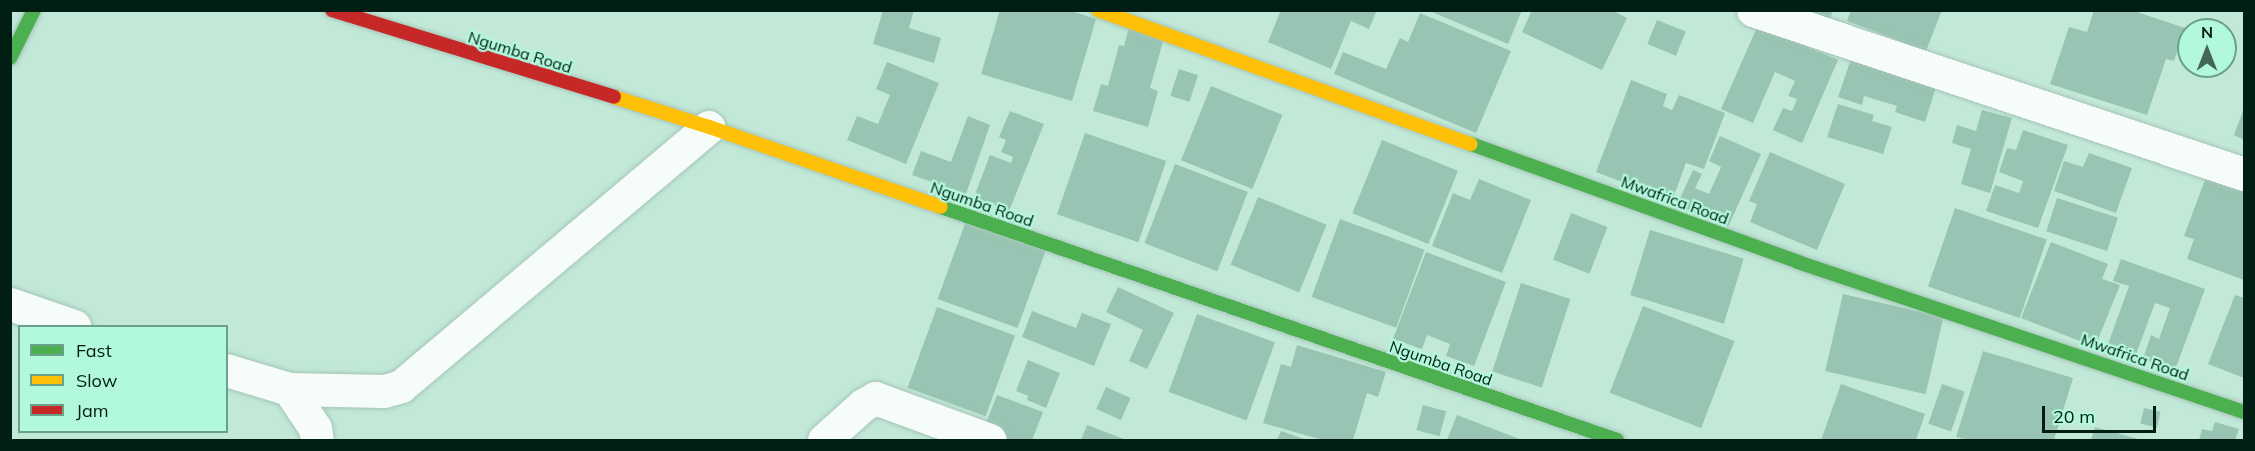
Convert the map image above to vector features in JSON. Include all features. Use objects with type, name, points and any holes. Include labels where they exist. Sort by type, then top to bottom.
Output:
[{"type":"street","points":[[10,58],[34,10]]},
{"type":"street","name":"Ngumba Road","points":[[332,10],[709,127],[1617,441]]},
{"type":"street","name":"Mwafrica Road","points":[[1098,10],[1798,262],[2244,412]]},
{"type":"street","points":[[1753,10],[2244,174]]},
{"type":"street","points":[[228,371],[289,389],[384,391],[401,386],[709,127]]},
{"type":"street","points":[[10,304],[68,325]]},
{"type":"street","points":[[289,389],[315,428],[317,441]]},
{"type":"street","points":[[824,441],[863,405],[875,398],[990,441]]},
{"type":"building","points":[[883,10],[914,10],[909,28],[941,38],[934,63],[873,44]]},
{"type":"building","points":[[1000,10],[1068,10],[1096,19],[1072,101],[981,74]]},
{"type":"building","points":[[1281,10],[1377,10],[1369,29],[1351,21],[1331,69],[1268,42]]},
{"type":"building","points":[[1427,10],[1522,10],[1508,44]]},
{"type":"building","points":[[1532,10],[1612,10],[1627,18],[1602,70],[1522,32]]},
{"type":"building","points":[[1808,10],[1833,10],[1830,19]]},
{"type":"building","points":[[1851,10],[1942,10],[1926,51],[1847,21]]},
{"type":"building","points":[[2094,10],[2131,10],[2177,25],[2177,52],[2174,61],[2166,59],[2147,115],[2050,84],[2069,27],[2087,32]]},
{"type":"building","points":[[1420,13],[1511,51],[1476,133],[1334,74],[1343,52],[1386,69],[1400,38],[1408,42]]},
{"type":"building","points":[[1657,20],[1686,32],[1676,56],[1647,44]]},
{"type":"building","points":[[1758,25],[1838,60],[1802,143],[1773,130],[1783,108],[1792,111],[1797,99],[1788,96],[1795,81],[1775,72],[1753,123],[1721,109]]},
{"type":"building","points":[[1129,28],[1164,38],[1150,88],[1158,91],[1148,127],[1093,111],[1101,84],[1108,86],[1119,45],[1124,46]]},
{"type":"building","points":[[1851,59],[1936,87],[1925,122],[1895,112],[1897,106],[1864,96],[1862,105],[1838,97]]},
{"type":"building","points":[[887,62],[939,83],[906,164],[847,140],[857,116],[878,124],[890,95],[876,89]]},
{"type":"building","points":[[1179,69],[1198,75],[1189,102],[1170,96]]},
{"type":"building","points":[[1631,80],[1667,94],[1663,106],[1672,110],[1679,95],[1725,113],[1704,169],[1686,163],[1672,201],[1596,172]]},
{"type":"building","points":[[1211,86],[1282,115],[1252,189],[1181,160]]},
{"type":"building","points":[[1838,104],[1874,115],[1872,121],[1892,127],[1883,154],[1827,137]]},
{"type":"building","points":[[2244,108],[2244,140],[2234,135]]},
{"type":"building","points":[[1982,110],[2012,118],[1990,193],[1961,184],[1971,149],[1952,143],[1957,125],[1976,131]]},
{"type":"building","points":[[1010,111],[1044,124],[1009,211],[974,197],[990,155],[1011,163],[1013,157],[1001,152],[1006,140],[999,137]]},
{"type":"building","points":[[968,116],[990,125],[966,194],[912,175],[921,151],[951,162]]},
{"type":"building","points":[[2023,130],[2068,145],[2038,228],[1986,211],[1995,185],[2019,193],[2023,181],[1999,172],[2007,148],[2016,150]]},
{"type":"building","points":[[1085,133],[1166,161],[1138,242],[1057,214]]},
{"type":"building","points":[[1720,136],[1761,154],[1728,227],[1677,205],[1693,170],[1702,174],[1695,188],[1709,194],[1721,167],[1709,161]]},
{"type":"building","points":[[1382,140],[1458,171],[1428,244],[1352,213]]},
{"type":"building","points":[[1770,152],[1845,184],[1817,250],[1750,222],[1757,204],[1749,201]]},
{"type":"building","points":[[2089,153],[2132,168],[2116,213],[2054,191],[2064,161],[2083,167]]},
{"type":"building","points":[[1175,164],[1248,192],[1217,271],[1145,243]]},
{"type":"building","points":[[2206,177],[2244,191],[2244,280],[2187,259],[2194,239],[2184,236]]},
{"type":"building","points":[[1479,179],[1531,200],[1502,273],[1432,246],[1453,193],[1470,200]]},
{"type":"building","points":[[1258,197],[1327,225],[1299,292],[1231,265]]},
{"type":"building","points":[[2057,198],[2118,218],[2107,251],[2046,231]]},
{"type":"building","points":[[1955,208],[2047,240],[2020,318],[1928,286]]},
{"type":"building","points":[[1571,213],[1607,227],[1589,274],[1553,260]]},
{"type":"building","points":[[1340,219],[1425,250],[1396,328],[1312,297]]},
{"type":"building","points":[[966,221],[1046,250],[1017,328],[938,299]]},
{"type":"building","points":[[1650,230],[1744,259],[1724,324],[1630,295]]},
{"type":"building","points":[[2051,242],[2108,264],[2102,279],[2120,285],[2095,347],[2021,318]]},
{"type":"building","points":[[1426,252],[1506,282],[1474,366],[1446,356],[1450,344],[1427,335],[1422,349],[1393,339]]},
{"type":"building","points":[[2121,259],[2205,289],[2175,370],[2143,359],[2151,335],[2159,339],[2170,308],[2155,303],[2135,357],[2107,347],[2129,286],[2113,281]]},
{"type":"building","points":[[1521,283],[1570,299],[1542,388],[1492,371]]},
{"type":"building","points":[[1118,287],[1174,313],[1147,369],[1129,361],[1143,330],[1106,312]]},
{"type":"building","points":[[1843,294],[1943,317],[1926,394],[1825,371]]},
{"type":"building","points":[[2235,295],[2244,298],[2244,378],[2208,364]]},
{"type":"building","points":[[1643,306],[1734,341],[1701,428],[1610,393]]},
{"type":"building","points":[[937,307],[1015,335],[986,416],[908,388]]},
{"type":"building","points":[[1032,311],[1076,328],[1082,313],[1111,324],[1094,366],[1022,337]]},
{"type":"building","points":[[1197,314],[1275,342],[1247,420],[1169,392]]},
{"type":"building","points":[[1297,345],[1386,372],[1378,397],[1367,393],[1353,440],[1323,440],[1263,423],[1281,364],[1291,367]]},
{"type":"building","points":[[1983,351],[2073,378],[2054,440],[1969,440],[1956,437]]},
{"type":"building","points":[[1028,360],[1060,373],[1046,408],[1027,400],[1028,396],[1016,391]]},
{"type":"building","points":[[1841,384],[1925,414],[1916,440],[1821,440]]},
{"type":"building","points":[[1942,384],[1965,392],[1951,432],[1928,424]]},
{"type":"building","points":[[1106,387],[1131,398],[1121,420],[1096,409]]},
{"type":"building","points":[[997,395],[1043,412],[1032,440],[1001,440],[982,433]]},
{"type":"building","points":[[1423,405],[1446,411],[1439,436],[1416,430]]},
{"type":"building","points":[[2144,408],[2161,412],[2157,427],[2140,424]]},
{"type":"building","points":[[1457,415],[1522,440],[1447,440]]},
{"type":"building","points":[[2215,422],[2239,429],[2235,440],[2199,440],[2202,429],[2212,431]]},
{"type":"building","points":[[1087,425],[1124,439],[1081,440]]},
{"type":"building","points":[[2095,427],[2142,440],[2091,440]]},
{"type":"building","points":[[1281,431],[1307,440],[1277,440]]},
{"type":"traffic: fast","points":[[10,58],[34,10]]},
{"type":"traffic: fast","points":[[1471,144],[1798,262],[2244,412]]},
{"type":"traffic: fast","points":[[941,207],[1617,440]]},
{"type":"traffic: slow","points":[[1098,10],[1471,144]]},
{"type":"traffic: slow","points":[[614,97],[709,127],[941,207]]},
{"type":"traffic: jam","points":[[332,10],[614,97]]}]
